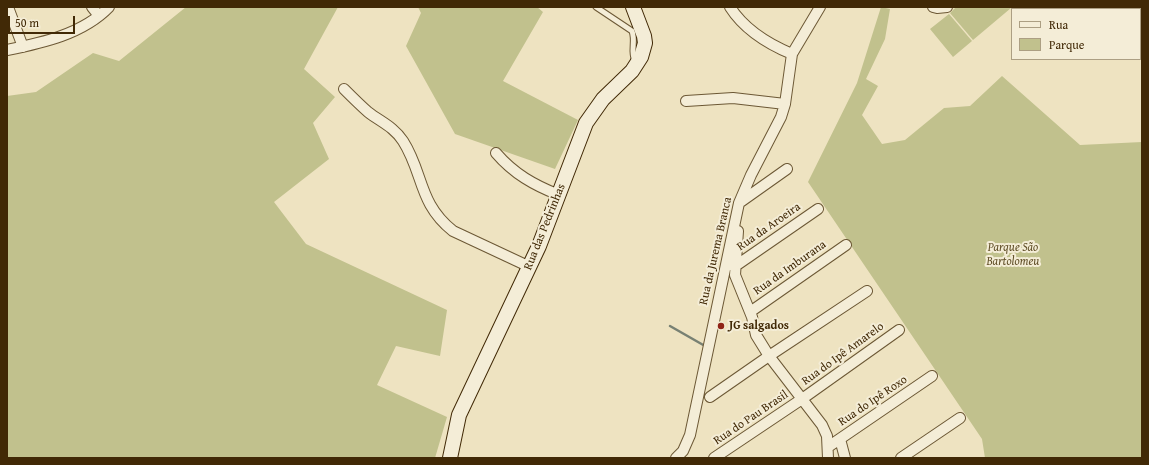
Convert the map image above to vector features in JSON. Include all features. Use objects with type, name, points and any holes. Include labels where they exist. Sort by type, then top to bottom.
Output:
[{"type":"main road","name":"Rua das Pedrinhas","points":[[450,458],[459,415],[530,267],[581,136],[593,110],[637,64],[644,48],[644,36],[633,7]]},
{"type":"street","points":[[8,7],[23,47]]},
{"type":"street","points":[[92,7],[99,16]]},
{"type":"street","points":[[7,50],[64,35],[99,16],[109,7]]},
{"type":"street","points":[[730,7],[751,30],[776,47],[792,54],[820,7]]},
{"type":"street","points":[[933,7],[947,7]]},
{"type":"street","name":"Rua da Jurema Branca","points":[[676,458],[683,451],[690,435],[739,204],[751,175],[777,127],[785,104],[792,54]]},
{"type":"street","points":[[344,89],[367,111],[388,124],[404,142],[428,204],[442,222],[452,231],[530,267]]},
{"type":"street","points":[[686,101],[733,98],[785,104]]},
{"type":"street","points":[[496,153],[524,179],[559,195]]},
{"type":"street","points":[[739,204],[787,169]]},
{"type":"street","name":"Rua da Aroeira","points":[[734,267],[818,209]]},
{"type":"street","points":[[736,218],[738,232],[734,267],[735,275],[750,312],[756,335],[769,356],[822,425],[827,436],[828,458]]},
{"type":"street","name":"Rua da Imburana","points":[[750,312],[846,245]]},
{"type":"street","points":[[710,397],[867,291]]},
{"type":"street","name":"Rua do Ipê Amarelo","points":[[802,399],[899,330]]},
{"type":"street","name":"Rua do Ipê Roxo","points":[[828,447],[932,376]]},
{"type":"street","name":"Rua do Pau Brasil","points":[[714,458],[802,399]]},
{"type":"street","points":[[901,458],[960,418]]},
{"type":"street","points":[[840,439],[845,458]]},
{"type":"lane","points":[[596,7],[632,31],[634,38],[632,52],[637,64]]},
{"type":"green space","points":[[186,7],[338,7],[304,69],[335,97],[313,123],[329,159],[274,202],[306,244],[447,310],[440,356],[396,346],[377,385],[447,417],[435,458],[7,458],[7,96],[36,92],[93,53],[119,61]]},
{"type":"green space","points":[[418,7],[537,7],[543,12],[503,81],[578,120],[555,169],[455,134],[406,46],[421,13]]},
{"type":"green space","name":"Parque São Bartolomeu","points":[[881,7],[890,9],[885,39],[866,79],[878,86],[862,115],[882,144],[905,140],[944,108],[970,106],[1002,76],[1080,145],[1142,142],[1142,458],[985,458],[982,439],[808,182],[857,83]]},
{"type":"green space","points":[[956,7],[1011,8],[973,40],[950,13]]},
{"type":"green space","points":[[949,14],[972,41],[953,57],[930,29]]},
{"type":"waterway","points":[[670,326],[705,346]]},
{"type":"place","name":"JG salgados","points":[[721,326]]}]
